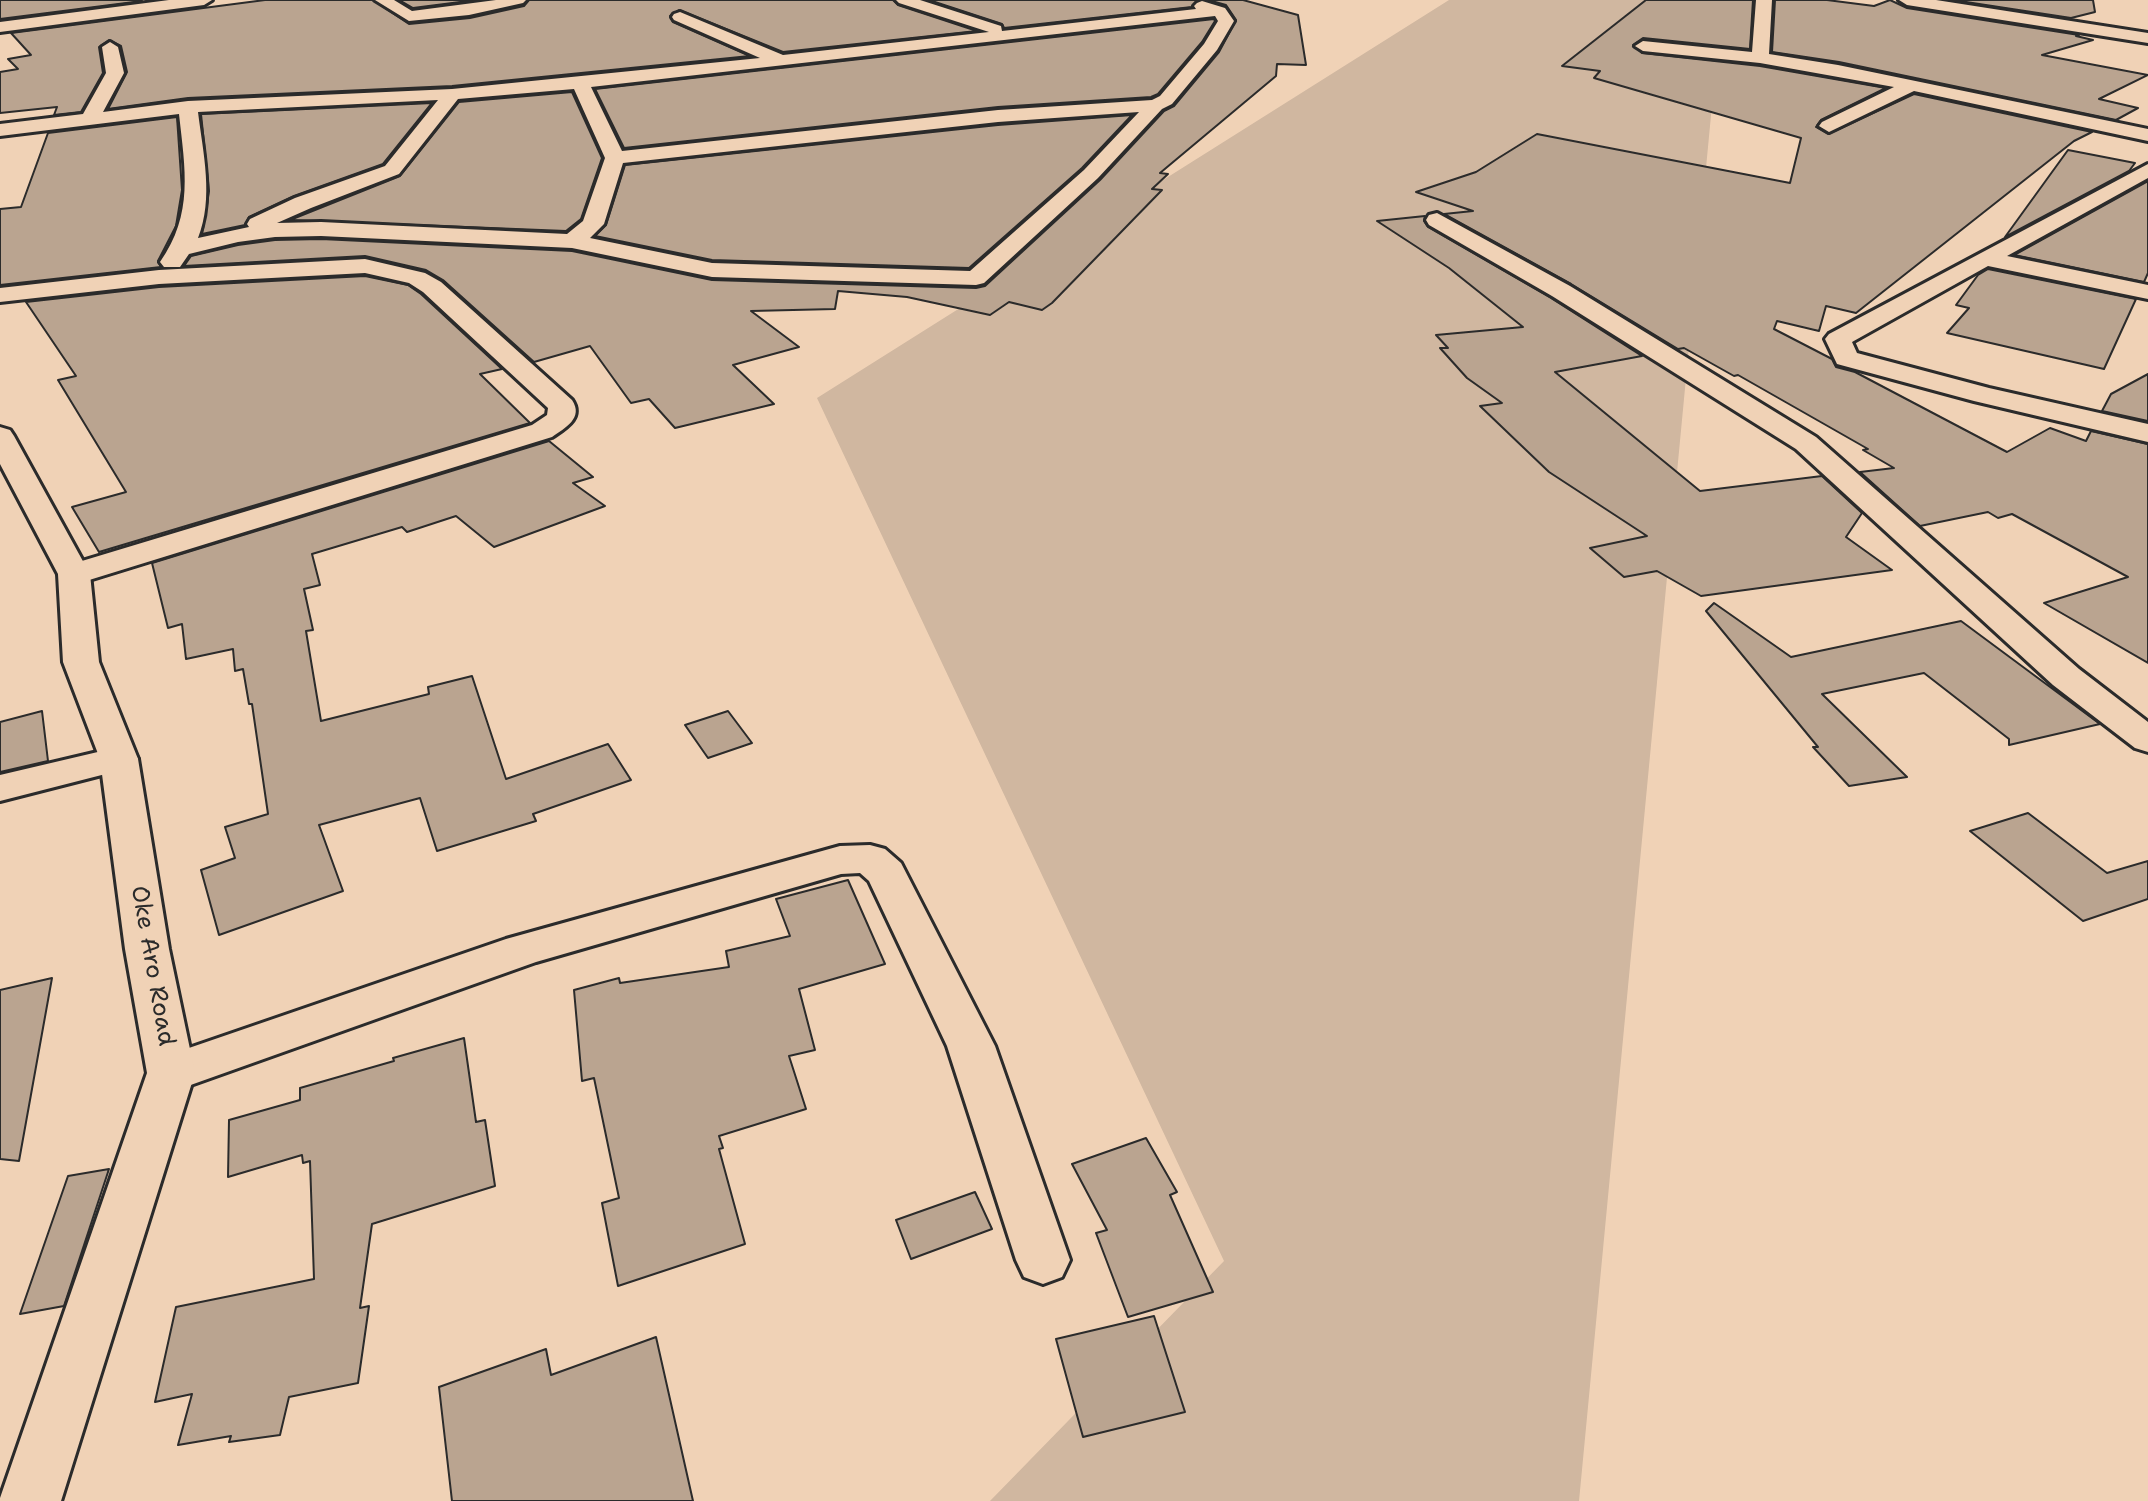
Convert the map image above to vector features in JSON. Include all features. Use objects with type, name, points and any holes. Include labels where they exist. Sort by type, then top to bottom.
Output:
[{"type":"street","points":[[0,27],[204,0]]},
{"type":"street","points":[[383,0],[409,16],[469,10],[517,0]]},
{"type":"street","points":[[904,0],[1007,33]]},
{"type":"street","points":[[615,158],[998,116],[1156,104],[1166,100],[1211,46],[1226,21],[1220,11],[1179,0]]},
{"type":"street","points":[[1760,58],[1764,0]]},
{"type":"street","points":[[1908,0],[2148,38]]},
{"type":"street","points":[[4,139],[21,128],[91,117],[188,107],[452,94],[580,83],[1220,11]]},
{"type":"street","points":[[680,17],[780,60]]},
{"type":"street","points":[[1643,46],[1760,58],[1838,70],[2148,135]]},
{"type":"street","points":[[91,117],[115,74],[110,47]]},
{"type":"street","points":[[572,241],[593,224],[615,158],[580,83]]},
{"type":"street","points":[[1829,126],[1910,86]]},
{"type":"street","points":[[238,235],[303,203],[392,170],[452,94]]},
{"type":"street","points":[[185,248],[238,235],[275,230],[321,229],[572,241],[712,270],[976,278],[1091,174],[1156,104]]},
{"type":"street","points":[[159,277],[185,248],[197,204],[188,107]]},
{"type":"street","points":[[2148,170],[1838,339],[1846,358],[1984,395],[2148,433]]},
{"type":"street","points":[[1437,220],[1561,291],[1806,443],[2066,677],[2148,740]]},
{"type":"street","points":[[1986,260],[2148,292]]},
{"type":"street","points":[[0,295],[159,277],[365,266],[417,278],[432,287],[562,406],[561,418],[542,431],[74,574]]},
{"type":"street","name":"Oke Aro Road","points":[[0,436],[74,574],[80,662],[119,759],[147,949],[171,1073],[30,1501]]},
{"type":"street","points":[[0,788],[119,759]]},
{"type":"street","points":[[171,1073],[522,950],[840,860],[870,859],[886,873],[971,1045],[1043,1260]]},
{"type":"shaded area","points":[[1449,0],[1722,0],[1579,1501],[990,1501],[1224,1261],[817,398]]},
{"type":"building","points":[[0,0],[141,0],[142,1],[0,19]]},
{"type":"building","points":[[265,0],[373,0],[409,24],[470,18],[524,6],[529,0],[893,0],[898,5],[977,31],[783,52],[679,10],[670,16],[673,22],[750,56],[452,86],[188,98],[108,109],[127,72],[121,46],[109,40],[99,47],[103,73],[81,112],[54,115],[57,107],[0,113],[0,72],[18,69],[8,59],[31,55],[11,33]]},
{"type":"building","points":[[399,0],[476,0],[413,8]]},
{"type":"building","points":[[929,0],[1197,0],[1192,7],[1004,28],[1002,24]]},
{"type":"building","points":[[1208,0],[1243,0],[1298,15],[1306,65],[1277,64],[1276,76],[1160,173],[1168,174],[1152,189],[1162,190],[1052,303],[1042,310],[1009,302],[990,315],[907,297],[838,291],[835,309],[751,311],[799,347],[733,365],[774,404],[675,428],[649,399],[631,403],[590,346],[534,362],[443,280],[426,270],[365,256],[184,266],[191,256],[238,245],[275,240],[321,239],[572,251],[712,280],[976,288],[985,286],[1100,180],[1164,111],[1174,106],[1219,52],[1236,20],[1226,5]]},
{"type":"building","points":[[1646,0],[1753,0],[1750,49],[1643,38],[1633,45],[1642,53],[1760,66],[1886,88],[1821,120],[1816,127],[1828,134],[1914,94],[2092,132],[2074,141],[1856,313],[1826,306],[1819,331],[1777,321],[1774,329],[1832,359],[1836,367],[1855,372],[2007,452],[2050,428],[2086,441],[2091,431],[2148,444],[2148,663],[2044,603],[2128,577],[2012,514],[1998,518],[1988,512],[1920,526],[1860,472],[1894,468],[1863,450],[1868,449],[1738,375],[1734,376],[1684,348],[1678,349],[1571,284],[1444,214],[1473,211],[1416,192],[1476,172],[1537,134],[1790,183],[1801,138],[1594,78],[1600,71],[1562,66]]},
{"type":"building","points":[[1775,0],[1827,0],[1874,6],[1890,0],[1907,8],[2079,35],[2076,36],[2093,40],[2042,55],[2148,75],[2099,99],[2138,108],[2116,120],[1839,62],[1772,52]]},
{"type":"building","points":[[1953,0],[2093,0],[2095,12],[2071,18]]},
{"type":"building","points":[[1214,19],[1202,42],[1158,94],[1151,97],[998,107],[624,148],[595,89]]},
{"type":"building","points":[[572,92],[602,158],[581,219],[566,231],[290,220],[400,176],[459,102]]},
{"type":"building","points":[[432,103],[383,164],[294,196],[249,217],[245,225],[202,234],[209,191],[201,114]]},
{"type":"building","points":[[1132,115],[1082,168],[969,268],[712,260],[595,236],[606,225],[625,165],[998,125]]},
{"type":"building","points":[[177,117],[182,190],[176,226],[158,261],[161,267],[0,285],[0,209],[21,207],[48,133]]},
{"type":"building","points":[[2068,150],[2135,163],[2129,171],[2005,237]]},
{"type":"building","points":[[2148,181],[2148,273],[2144,282],[2014,255]]},
{"type":"building","points":[[1425,216],[1424,221],[1428,227],[1551,298],[1642,356],[1555,372],[1700,491],[1822,476],[1862,513],[1846,537],[1892,570],[1701,596],[1657,571],[1624,577],[1590,548],[1647,536],[1549,472],[1480,406],[1502,403],[1467,378],[1440,348],[1448,348],[1436,335],[1523,327],[1449,268],[1377,221]]},
{"type":"building","points":[[1988,269],[2136,299],[2104,369],[1947,333],[1969,308],[1956,305],[1978,275]]},
{"type":"building","points":[[365,276],[408,285],[421,294],[502,369],[480,374],[530,423],[99,552],[72,507],[126,492],[58,380],[76,376],[26,302],[159,287]]},
{"type":"building","points":[[2148,374],[2148,421],[2102,411],[2111,394]]},
{"type":"building","points":[[549,441],[593,477],[573,483],[605,506],[494,547],[456,516],[407,532],[402,527],[312,554],[320,585],[304,589],[313,630],[306,631],[321,721],[429,694],[428,687],[472,676],[506,779],[608,744],[631,780],[533,814],[536,821],[437,851],[420,798],[319,825],[343,891],[219,935],[201,870],[235,858],[225,827],[268,814],[252,704],[249,704],[243,669],[235,671],[233,649],[186,659],[182,624],[168,628],[152,563]]},
{"type":"building","points":[[1714,603],[1791,657],[1961,621],[2100,724],[2009,745],[2009,739],[1924,673],[1822,694],[1907,777],[1849,786],[1813,747],[1818,747],[1706,611]]},
{"type":"building","points":[[42,711],[48,761],[0,772],[0,722]]},
{"type":"building","points":[[728,711],[752,743],[708,758],[685,725]]},
{"type":"building","points":[[2028,813],[2107,873],[2148,861],[2148,899],[2083,921],[1970,831]]},
{"type":"building","points":[[848,880],[885,964],[799,989],[815,1050],[789,1056],[806,1109],[719,1136],[723,1148],[719,1149],[745,1244],[618,1286],[602,1203],[619,1198],[594,1078],[582,1081],[574,990],[619,978],[620,983],[729,967],[726,951],[790,936],[776,899]]},
{"type":"building","points":[[52,978],[19,1161],[0,1159],[0,990]]},
{"type":"building","points":[[464,1038],[476,1122],[485,1120],[495,1186],[372,1224],[360,1308],[369,1306],[358,1383],[289,1397],[280,1435],[229,1442],[231,1436],[178,1445],[192,1394],[155,1402],[176,1307],[314,1279],[310,1161],[303,1163],[302,1155],[228,1177],[229,1120],[300,1100],[300,1088]]},
{"type":"building","points":[[1146,1138],[1177,1192],[1170,1195],[1213,1292],[1128,1317],[1096,1233],[1107,1230],[1072,1164]]},
{"type":"building","points":[[109,1169],[64,1306],[20,1314],[68,1176]]},
{"type":"building","points":[[975,1192],[992,1229],[911,1259],[896,1220]]},
{"type":"building","points":[[1154,1316],[1185,1412],[1083,1437],[1056,1339]]},
{"type":"building","points":[[656,1337],[693,1501],[452,1501],[439,1387],[546,1349],[551,1375]]}]
